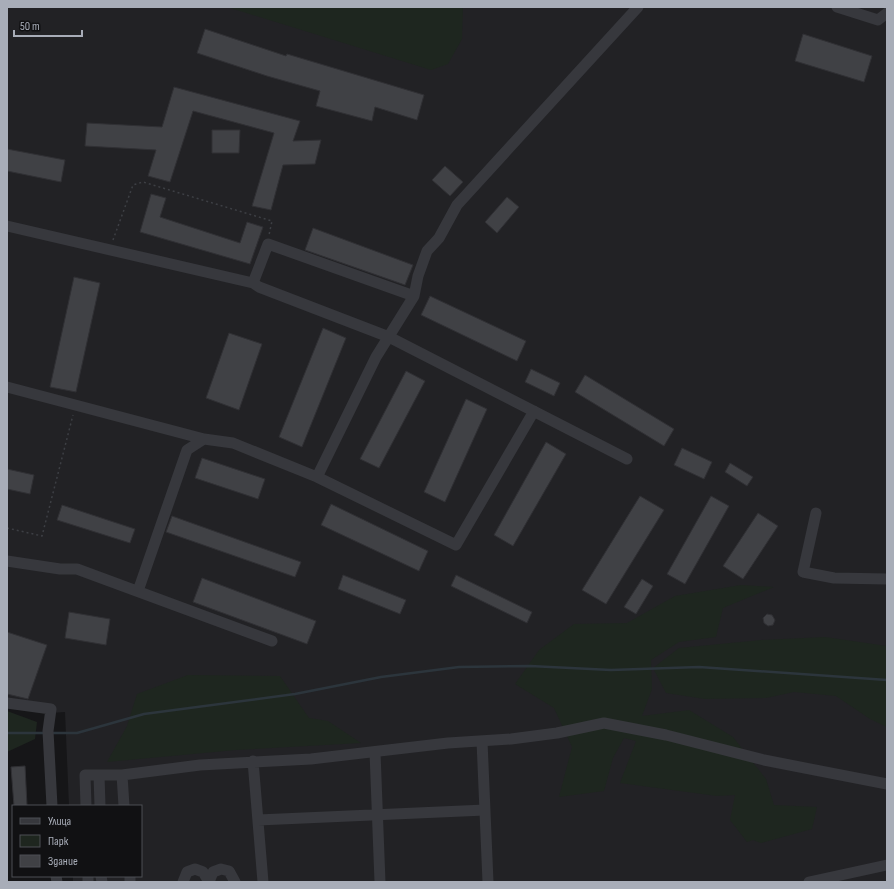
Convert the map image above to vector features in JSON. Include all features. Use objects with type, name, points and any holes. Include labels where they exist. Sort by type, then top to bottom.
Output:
[{"type":"street","points":[[317,477],[376,358],[414,296],[418,276],[427,251],[439,238],[457,205],[638,7]]},
{"type":"street","points":[[837,7],[878,20],[887,13]]},
{"type":"street","points":[[7,226],[254,282],[260,287],[389,337],[627,459]]},
{"type":"street","points":[[254,282],[268,244],[414,296]]},
{"type":"street","points":[[7,387],[204,440],[233,443],[317,477],[456,545],[534,411]]},
{"type":"street","points":[[138,591],[187,450],[204,440]]},
{"type":"street","points":[[816,513],[803,572],[834,578],[887,579]]},
{"type":"street","points":[[7,561],[60,569],[77,569],[272,641]]},
{"type":"street","points":[[7,703],[51,709],[48,733],[52,805]]},
{"type":"street","points":[[86,805],[84,775],[122,775],[200,764],[311,759],[557,733],[604,723],[666,735],[764,760],[887,784]]},
{"type":"street","points":[[482,741],[488,882]]},
{"type":"street","points":[[375,752],[380,882]]},
{"type":"street","points":[[253,761],[262,882],[256,882]]},
{"type":"street","points":[[99,775],[100,805]]},
{"type":"street","points":[[122,775],[124,805]]},
{"type":"street","points":[[258,820],[485,810]]},
{"type":"street","points":[[809,882],[887,865]]},
{"type":"street","points":[[183,882],[184,876],[191,870],[199,870],[203,872],[209,882],[213,872],[221,869],[229,871],[234,882]]},
{"type":"path","points":[[110,249],[133,185],[143,182],[272,221],[268,244]]},
{"type":"path","points":[[7,528],[42,536],[76,405]]},
{"type":"shaded area","points":[[7,7],[887,7],[887,882],[73,882],[73,877],[142,877],[142,805],[69,805],[65,712],[50,713],[7,701]]},
{"type":"green space","points":[[227,7],[463,7],[462,39],[448,64],[431,70]]},
{"type":"green space","points":[[741,585],[774,587],[723,608],[716,637],[679,642],[651,660],[652,689],[642,716],[689,710],[733,737],[766,779],[774,805],[817,807],[812,829],[761,843],[753,840],[747,842],[730,820],[735,795],[717,796],[620,783],[636,741],[624,738],[613,758],[604,791],[559,797],[572,747],[554,708],[515,684],[539,650],[574,624],[627,623],[675,596]]},
{"type":"green space","points":[[825,637],[887,646],[887,727],[870,719],[836,696],[794,692],[766,698],[705,699],[666,693],[653,668],[679,648],[761,640]]},
{"type":"green space","points":[[188,675],[280,676],[309,718],[328,721],[361,743],[236,750],[107,762],[127,726],[137,694]]},
{"type":"green space","points":[[7,711],[37,722],[35,739],[7,752]]},
{"type":"building","points":[[205,29],[286,56],[287,54],[424,95],[417,120],[375,107],[372,121],[316,106],[320,91],[267,76],[197,53]]},
{"type":"building","points":[[803,34],[872,56],[864,82],[795,61]]},
{"type":"building","points":[[174,87],[300,121],[293,141],[321,140],[315,164],[283,165],[271,210],[252,206],[274,133],[193,111],[170,182],[148,176],[156,150],[85,146],[87,123],[162,127]]},
{"type":"building","points":[[212,130],[240,130],[239,153],[212,153]]},
{"type":"building","points":[[7,149],[65,160],[61,182],[7,171]]},
{"type":"building","points":[[445,166],[463,182],[450,196],[432,180]]},
{"type":"building","points":[[151,194],[166,198],[160,217],[240,243],[247,222],[263,227],[250,264],[140,232]]},
{"type":"building","points":[[507,197],[519,207],[497,233],[485,222]]},
{"type":"building","points":[[313,228],[413,265],[405,285],[305,250]]},
{"type":"building","points":[[74,277],[100,283],[76,392],[50,387]]},
{"type":"building","points":[[430,296],[526,341],[517,361],[421,315]]},
{"type":"building","points":[[323,328],[346,338],[302,447],[279,437]]},
{"type":"building","points":[[229,333],[262,344],[239,410],[206,398]]},
{"type":"building","points":[[531,369],[560,383],[554,396],[525,382]]},
{"type":"building","points":[[406,371],[425,381],[379,468],[360,459]]},
{"type":"building","points":[[585,375],[674,429],[664,446],[575,392]]},
{"type":"building","points":[[466,399],[487,409],[445,502],[424,492]]},
{"type":"building","points":[[546,442],[566,454],[513,546],[494,535]]},
{"type":"building","points":[[682,448],[712,462],[704,479],[674,465]]},
{"type":"building","points":[[202,458],[265,479],[258,499],[195,478]]},
{"type":"building","points":[[730,463],[753,477],[747,486],[725,472]]},
{"type":"building","points":[[7,469],[34,475],[30,494],[7,489]]},
{"type":"building","points":[[640,496],[664,510],[606,604],[582,590]]},
{"type":"building","points":[[711,496],[729,506],[685,584],[667,574]]},
{"type":"building","points":[[331,504],[428,551],[419,571],[321,525]]},
{"type":"building","points":[[62,505],[135,529],[130,543],[57,520]]},
{"type":"building","points":[[758,513],[778,526],[743,579],[723,566]]},
{"type":"building","points":[[172,516],[301,562],[295,577],[166,532]]},
{"type":"building","points":[[343,575],[406,600],[400,614],[338,589]]},
{"type":"building","points":[[456,575],[532,612],[527,623],[451,586]]},
{"type":"building","points":[[202,578],[316,621],[307,644],[193,602]]},
{"type":"building","points":[[642,579],[653,586],[636,614],[624,607]]},
{"type":"building","points":[[69,612],[110,619],[106,645],[65,638]]},
{"type":"building","points":[[767,614],[772,615],[775,620],[773,625],[768,626],[764,623],[763,618]]},
{"type":"building","points":[[7,632],[47,645],[28,699],[7,694]]},
{"type":"building","points":[[25,766],[27,805],[14,805],[11,767]]},
{"type":"waterway","points":[[51,733],[77,733],[144,714],[295,694],[381,677],[459,667],[530,666],[611,670],[699,667],[887,680]]},
{"type":"waterway","points":[[7,733],[44,733]]}]
